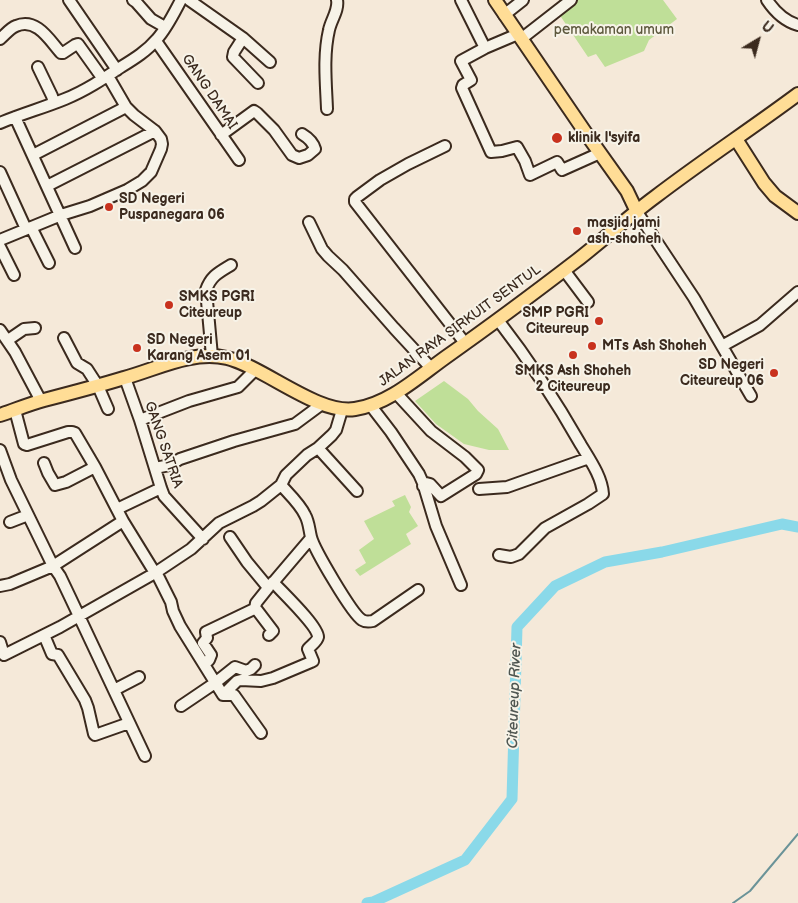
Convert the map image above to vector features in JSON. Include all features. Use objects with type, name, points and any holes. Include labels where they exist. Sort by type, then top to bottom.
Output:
[{"type":"main road","points":[[495,0],[627,191],[637,212]]},
{"type":"main road","name":"JALAN RAYA SIRKUIT SENTUL","points":[[0,415],[180,360],[201,356],[227,358],[239,362],[322,404],[342,410],[371,406],[396,393],[498,320],[564,270],[654,197],[798,94]]},
{"type":"main road","points":[[736,139],[764,183],[775,196],[798,212]]},
{"type":"main road","points":[[627,191],[654,197]]},
{"type":"street","points":[[0,240],[127,190],[142,181],[151,172],[161,149],[161,139],[155,131],[134,115],[126,106],[69,0]]},
{"type":"street","points":[[132,0],[151,19],[166,28]]},
{"type":"street","points":[[0,123],[76,94],[140,55],[166,28],[181,0]]},
{"type":"street","points":[[189,0],[243,38],[270,62]]},
{"type":"street","points":[[327,109],[325,66],[328,30],[338,5],[337,0]]},
{"type":"street","points":[[461,0],[486,48]]},
{"type":"street","points":[[504,14],[523,0]]},
{"type":"street","points":[[571,0],[519,36],[486,48],[462,60],[461,63],[471,80],[462,87],[491,152],[517,147],[530,175],[557,162],[562,170],[600,153]]},
{"type":"street","points":[[767,0],[780,16],[798,25]]},
{"type":"street","points":[[0,39],[14,26],[21,24],[34,26],[43,32],[61,53],[78,44],[110,75]]},
{"type":"street","points":[[243,38],[233,57],[258,83]]},
{"type":"street","name":"GANG DAMAI","points":[[156,40],[240,160]]},
{"type":"street","points":[[38,67],[54,103]]},
{"type":"street","points":[[33,155],[126,106]]},
{"type":"street","points":[[222,135],[254,112],[274,130],[292,155],[299,158],[308,155],[314,148],[310,140],[302,134]]},
{"type":"street","points":[[15,117],[75,248]]},
{"type":"street","points":[[47,186],[155,131]]},
{"type":"street","points":[[445,146],[380,180],[357,197],[355,202],[465,344]]},
{"type":"street","points":[[0,172],[49,263]]},
{"type":"street","points":[[637,212],[694,298],[751,396]]},
{"type":"street","points":[[309,222],[322,249],[431,368]]},
{"type":"street","points":[[0,247],[14,275]]},
{"type":"street","points":[[212,356],[206,290],[214,276],[231,265]]},
{"type":"street","points":[[564,270],[588,302]]},
{"type":"street","points":[[723,347],[760,325],[798,292]]},
{"type":"street","points":[[723,347],[761,328],[798,296]]},
{"type":"street","points":[[498,320],[528,359],[550,393],[589,458],[602,485],[602,494],[588,504],[544,528],[519,554],[511,557],[499,555]]},
{"type":"street","points":[[8,340],[24,329],[35,328]]},
{"type":"street","points":[[0,330],[25,369],[41,401]]},
{"type":"street","points":[[64,338],[77,363],[87,369],[98,386],[108,409]]},
{"type":"street","points":[[140,420],[189,401],[238,387],[256,370]]},
{"type":"street","name":"GANG SATRIA","points":[[125,378],[140,420],[160,488],[164,496],[203,539]]},
{"type":"street","points":[[396,393],[431,431],[465,457],[478,470],[476,474],[441,496],[430,484],[426,482],[424,486]]},
{"type":"street","points":[[155,468],[170,465],[180,459],[234,441],[295,424],[322,404]]},
{"type":"street","points":[[371,406],[419,474],[436,526],[461,585]]},
{"type":"street","points":[[15,410],[24,444],[27,445],[72,432],[75,433],[123,522],[155,572],[171,602],[180,626],[223,695]]},
{"type":"street","points":[[0,642],[4,655],[79,616],[182,555],[203,539],[219,523],[253,506],[269,495],[306,455],[318,448],[336,430],[342,410]]},
{"type":"street","points":[[318,448],[357,491]]},
{"type":"street","points":[[0,450],[11,480],[53,566],[60,576],[145,756]]},
{"type":"street","points":[[480,489],[507,487],[589,458]]},
{"type":"street","points":[[44,463],[55,485],[66,482],[95,468]]},
{"type":"street","points":[[280,485],[303,511],[309,524],[311,538],[337,586],[357,616],[362,620],[367,622],[373,621],[418,590]]},
{"type":"street","points":[[117,509],[160,488]]},
{"type":"street","points":[[10,522],[28,515]]},
{"type":"street","points":[[0,586],[10,584],[53,566],[123,522]]},
{"type":"street","points":[[223,695],[237,681],[273,678],[313,661],[308,649],[317,640],[312,624],[271,584],[266,585],[230,537]]},
{"type":"street","points":[[268,635],[273,631],[255,609],[256,603],[311,538]]},
{"type":"street","points":[[204,664],[211,655],[203,643],[208,638],[206,632],[255,609]]},
{"type":"street","points":[[44,635],[52,654],[58,655],[85,700],[94,734],[96,735],[128,722]]},
{"type":"street","points":[[181,706],[235,667],[246,671],[254,665]]},
{"type":"street","points":[[114,690],[138,677]]},
{"type":"street","points":[[223,695],[234,695],[261,733]]},
{"type":"green space","name":"pemakaman umum","points":[[576,0],[663,0],[677,19],[649,40],[644,51],[605,67],[596,54],[588,57],[559,14]]},
{"type":"green space","points":[[444,381],[468,399],[498,429],[509,450],[489,450],[464,444],[436,424],[415,401]]},
{"type":"green space","points":[[405,495],[411,507],[409,512],[418,526],[406,534],[411,544],[360,576],[355,570],[366,563],[359,550],[374,539],[364,521],[395,506],[392,501]]},
{"type":"waterway","name":"Citeureup River","points":[[367,903],[465,860],[512,799],[517,627],[555,586],[605,562],[662,552],[782,524],[798,527]]},
{"type":"waterway","points":[[733,903],[750,891],[798,834]]},
{"type":"place","name":"klinik l'syifa","points":[[557,138]]},
{"type":"place","name":"SD Negeri Puspanegara 06","points":[[109,207]]},
{"type":"place","name":"masjid jami ash-shoheh","points":[[577,231]]},
{"type":"place","name":"SMKS PGRI Citeureup","points":[[169,305]]},
{"type":"place","name":"SMP PGRI Citeureup","points":[[599,321]]},
{"type":"place","name":"MTs Ash Shoheh","points":[[592,346]]},
{"type":"place","name":"SD Negeri Karang Asem 01","points":[[137,348]]},
{"type":"place","name":"SMKS Ash Shoheh 2 Citeureup","points":[[573,355]]},
{"type":"place","name":"SD Negeri Citeureup 06","points":[[774,373]]}]
